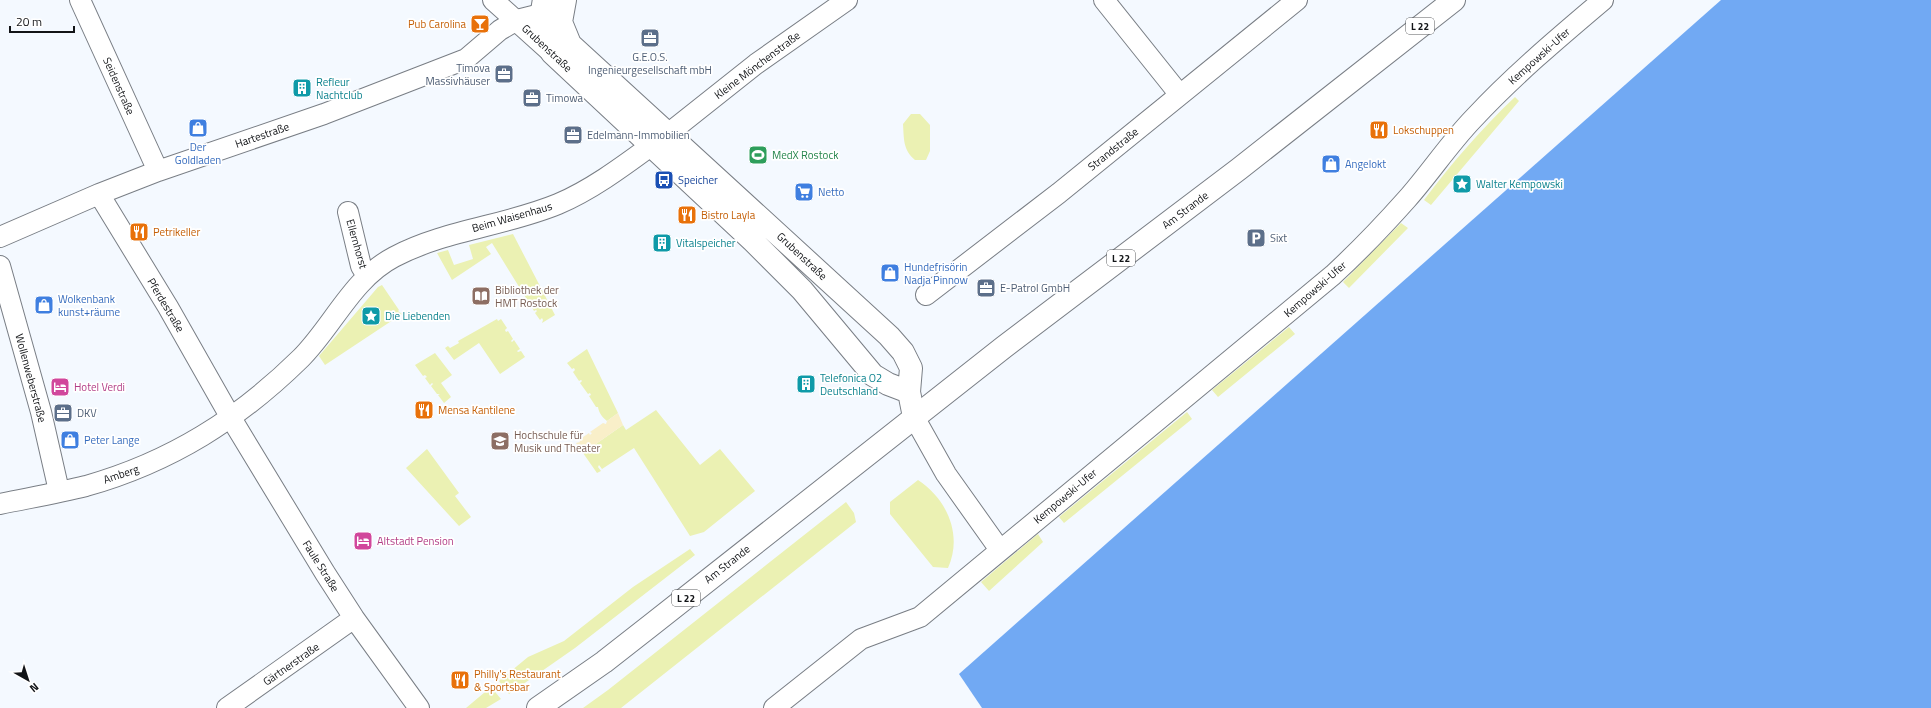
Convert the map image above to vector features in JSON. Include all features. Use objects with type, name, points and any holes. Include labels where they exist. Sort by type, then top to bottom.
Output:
[{"type":"main road","points":[[561,48],[561,22],[565,0]]},
{"type":"main road","name":"Am Strande","points":[[538,708],[633,640],[914,417],[1239,169],[1454,0]]},
{"type":"main road","points":[[537,4],[544,34],[561,48]]},
{"type":"main road","name":"Grubenstraße","points":[[561,48],[666,134],[889,336],[903,352],[911,368],[909,392],[914,417]]},
{"type":"main road","name":"Grubenstraße","points":[[666,134],[753,241],[796,285],[873,374],[888,384],[909,392]]},
{"type":"street","name":"Seidenstraße","points":[[80,0],[158,171]]},
{"type":"street","name":"Grubenstraße","points":[[493,0],[517,20],[561,48]]},
{"type":"street","name":"Hartestraße","points":[[0,237],[99,194],[158,171],[324,114],[466,59],[500,30],[517,20],[537,4],[554,7],[561,0]]},
{"type":"street","name":"Kleine Mönchenstraße","points":[[666,134],[746,72],[847,0]]},
{"type":"street","points":[[1104,0],[1180,96]]},
{"type":"street","name":"Strandstraße","points":[[926,295],[1180,96],[1296,0]]},
{"type":"street","name":"Kempowski-Ufer","points":[[1000,550],[1333,275],[1368,241],[1408,198],[1472,120],[1492,99],[1555,40],[1603,0]]},
{"type":"street","name":"Beim Waisenhaus","points":[[231,418],[251,403],[302,356],[367,276],[392,257],[427,242],[557,204],[612,173],[666,134]]},
{"type":"street","name":"Pferdestraße","points":[[99,194],[168,307],[231,418]]},
{"type":"street","name":"Ellernhorst","points":[[348,212],[362,266],[367,276]]},
{"type":"street","name":"Wollenweberstraße","points":[[0,266],[41,412],[59,491]]},
{"type":"street","points":[[774,708],[861,639],[920,617],[1000,550],[946,474],[914,417]]},
{"type":"street","name":"Amberg","points":[[0,504],[84,486],[141,467],[193,442],[231,418]]},
{"type":"street","name":"Faule Straße","points":[[231,418],[292,520],[354,618],[419,708]]},
{"type":"street","name":"Gärtnerstraße","points":[[227,708],[354,618]]},
{"type":"green space","points":[[1515,97],[1519,101],[1431,205],[1424,200],[1467,147],[1490,121]]},
{"type":"green space","points":[[911,114],[920,114],[930,125],[930,151],[926,160],[915,160],[906,148],[903,124]]},
{"type":"green space","points":[[1401,223],[1408,228],[1349,288],[1343,282]]},
{"type":"green space","points":[[513,234],[555,315],[542,323],[542,318],[540,320],[535,313],[537,311],[534,311],[492,243],[486,247],[491,254],[452,280],[437,253],[448,250],[454,265],[473,259],[469,245]]},
{"type":"green space","points":[[382,285],[399,310],[398,311],[402,314],[325,365],[319,356],[378,287]]},
{"type":"green space","points":[[497,319],[498,321],[501,319],[507,328],[505,330],[506,332],[508,331],[513,339],[511,341],[512,342],[514,340],[520,349],[517,351],[521,351],[525,357],[500,374],[479,343],[454,360],[445,348],[448,346],[450,348],[459,343],[458,341]]},
{"type":"green space","points":[[1289,327],[1295,334],[1218,397],[1212,390]]},
{"type":"green space","points":[[587,349],[618,413],[607,421],[601,415],[598,407],[596,407],[589,396],[591,395],[590,393],[588,394],[580,383],[582,381],[579,381],[573,372],[575,370],[574,368],[572,369],[567,363]]},
{"type":"green space","points":[[435,353],[452,375],[441,383],[451,397],[444,403],[438,395],[440,394],[437,394],[431,386],[433,384],[432,383],[430,385],[425,378],[427,377],[425,375],[423,376],[415,365]]},
{"type":"green space","points":[[656,410],[700,465],[720,449],[755,491],[704,532],[690,536],[634,448],[602,469],[599,465],[598,467],[601,471],[597,473],[583,453],[623,425],[626,430]]},
{"type":"green space","points":[[1187,412],[1192,419],[1064,523],[1059,517]]},
{"type":"green space","points":[[427,449],[459,493],[455,496],[471,517],[459,526],[406,468]]},
{"type":"green space","points":[[918,480],[937,497],[950,519],[954,543],[948,568],[933,567],[890,514],[890,502]]},
{"type":"green space","points":[[846,502],[854,513],[856,522],[621,708],[583,708],[608,690]]},
{"type":"green space","points":[[1038,534],[1043,542],[989,591],[981,582]]},
{"type":"green space","points":[[690,549],[695,555],[575,648],[509,694],[499,681],[528,657],[564,641],[633,587]]},
{"type":"green space","points":[[491,687],[501,699],[486,708],[466,708]]},
{"type":"sand","points":[[618,413],[623,425],[583,453],[576,443],[580,442],[579,440],[589,433],[590,435],[592,433],[590,432],[603,423],[606,424],[607,421]]},
{"type":"water","points":[[1721,0],[1931,0],[1931,708],[982,708],[959,674]]},
{"type":"place","name":"Pub Carolina","points":[[480,24]]},
{"type":"place","name":"G.E.O.S. Ingenieurgesellschaft mbH","points":[[650,38]]},
{"type":"place","name":"Timova Massivhäuser","points":[[504,74]]},
{"type":"place","name":"Refleur Nachtclub","points":[[302,88]]},
{"type":"place","name":"Timowa","points":[[532,98]]},
{"type":"place","name":"Der Goldladen","points":[[198,128]]},
{"type":"place","name":"Lokschuppen","points":[[1379,130]]},
{"type":"place","name":"Edelmann-Immobilien","points":[[573,135]]},
{"type":"place","name":"MedX Rostock","points":[[758,155]]},
{"type":"place","name":"Angelokt","points":[[1331,164]]},
{"type":"place","name":"Speicher","points":[[664,180]]},
{"type":"place","name":"Walter Kempowski","points":[[1462,184]]},
{"type":"place","name":"Netto","points":[[804,192]]},
{"type":"place","name":"Bistro Layla","points":[[687,215]]},
{"type":"place","name":"Petrikeller","points":[[139,232]]},
{"type":"place","name":"Sixt","points":[[1256,238]]},
{"type":"place","name":"Vitalspeicher","points":[[662,243]]},
{"type":"place","name":"Hundefrisörin Nadja Pinnow","points":[[890,273]]},
{"type":"place","name":"E-Patrol GmbH","points":[[986,288]]},
{"type":"place","name":"Bibliothek der HMT Rostock","points":[[481,296]]},
{"type":"place","name":"Wolkenbank kunst+räume","points":[[44,305]]},
{"type":"place","name":"Die Liebenden","points":[[371,316]]},
{"type":"place","name":"Telefonica O2 Deutschland","points":[[806,384]]},
{"type":"place","name":"Hotel Verdi","points":[[60,387]]},
{"type":"place","name":"Mensa Kantilene","points":[[424,410]]},
{"type":"place","name":"DKV","points":[[63,413]]},
{"type":"place","name":"Peter Lange","points":[[70,440]]},
{"type":"place","name":"Hochschule für Musik und Theater","points":[[500,441]]},
{"type":"place","name":"Altstadt Pension","points":[[363,541]]},
{"type":"place","name":"Philly's Restaurant & Sportsbar","points":[[460,680]]}]
